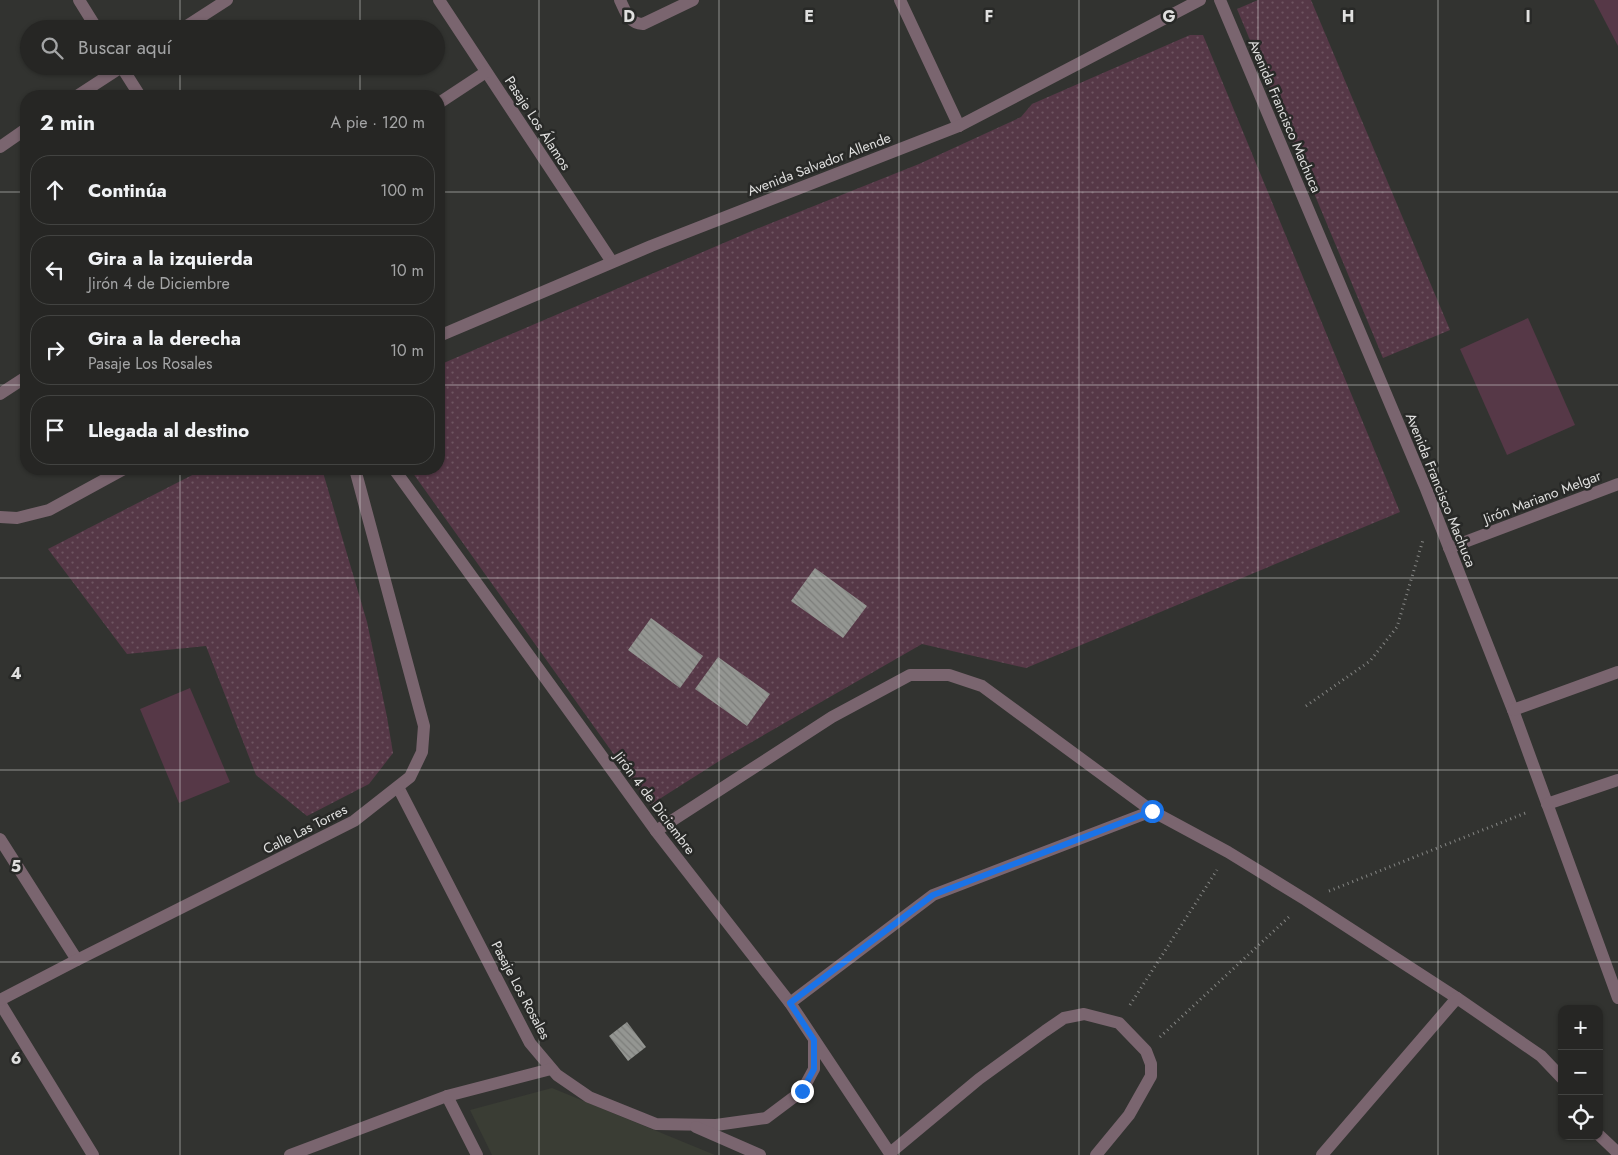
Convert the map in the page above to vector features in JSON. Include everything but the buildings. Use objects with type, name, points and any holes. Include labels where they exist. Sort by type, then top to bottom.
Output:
[{"type":"street","points":[[79,0],[91,20]]},
{"type":"street","points":[[196,20],[227,0]]},
{"type":"street","name":"Pasaje Los Álamos","points":[[439,0],[612,262]]},
{"type":"street","points":[[620,0],[629,19],[635,24],[642,24],[693,0]]},
{"type":"street","points":[[900,0],[959,126]]},
{"type":"street","name":"Avenida Salvador Allende","points":[[445,333],[612,262],[959,126],[1200,0]]},
{"type":"street","name":"Avenida Francisco Machuca","points":[[1220,0],[1449,548],[1513,710],[1618,998]]},
{"type":"street","points":[[445,99],[486,72]]},
{"type":"street","points":[[86,90],[110,75]]},
{"type":"street","points":[[127,75],[136,90]]},
{"type":"street","points":[[0,147],[20,134]]},
{"type":"street","points":[[0,394],[20,381]]},
{"type":"street","points":[[0,517],[17,518],[49,510],[113,475]]},
{"type":"street","name":"Calle Las Torres","points":[[0,1002],[77,960],[354,821],[410,777],[422,752],[424,726],[357,475]]},
{"type":"street","name":"Jirón 4 de Diciembre","points":[[398,475],[656,830],[790,1003],[891,1154]]},
{"type":"street","name":"Jirón Mariano Melgar","points":[[1449,548],[1618,484]]},
{"type":"street","points":[[1513,710],[1618,672]]},
{"type":"street","points":[[656,830],[832,717],[910,675],[949,676],[982,686],[1152,811],[1228,852],[1306,900],[1457,998],[1541,1056],[1558,1074]]},
{"type":"street","points":[[1547,804],[1618,780]]},
{"type":"street","name":"Pasaje Los Rosales","points":[[398,787],[530,1043],[557,1076],[589,1097],[656,1124],[716,1125],[766,1118],[802,1091],[814,1069],[814,1040]]},
{"type":"street","points":[[790,1003],[933,895],[1152,811]]},
{"type":"street","points":[[0,839],[77,960]]},
{"type":"street","points":[[1322,1155],[1457,998]]},
{"type":"street","points":[[0,1002],[93,1155]]},
{"type":"street","points":[[891,1154],[979,1079],[1064,1018],[1084,1014],[1118,1024],[1146,1051],[1151,1064],[1151,1076],[1129,1115],[1096,1155]]},
{"type":"street","points":[[290,1155],[448,1096],[551,1069]]},
{"type":"street","points":[[448,1096],[477,1155]]},
{"type":"street","name":"Pasaje Los Rosales","points":[[690,1125],[760,1155]]},
{"type":"street","points":[[1603,1139],[1618,1153]]},
{"type":"path","points":[[1306,706],[1370,661],[1397,627],[1423,541],[1423,532]]},
{"type":"path","points":[[1118,1024],[1228,852]]},
{"type":"shaded area","points":[[1258,0],[1311,0],[1450,330],[1383,358],[1237,9]]},
{"type":"shaded area","points":[[1594,0],[1618,0],[1618,46]]},
{"type":"shaded area","points":[[1190,35],[1203,35],[1400,512],[1026,668],[922,644],[724,758],[650,805],[414,475],[445,475],[445,362],[754,230],[919,164],[1021,117],[1032,104]]},
{"type":"shaded area","points":[[1528,318],[1575,425],[1507,455],[1460,349]]},
{"type":"shaded area","points":[[192,475],[324,475],[367,622],[393,753],[369,784],[307,816],[256,775],[206,646],[127,654],[48,549]]},
{"type":"shaded area","points":[[190,688],[230,782],[179,803],[140,709]]},
{"type":"shaded area","points":[[552,1088],[715,1155],[492,1155],[470,1110]]},
{"type":"route","points":[[802,1091],[814,1069],[814,1040],[790,1003],[933,895],[1152,811]]}]
